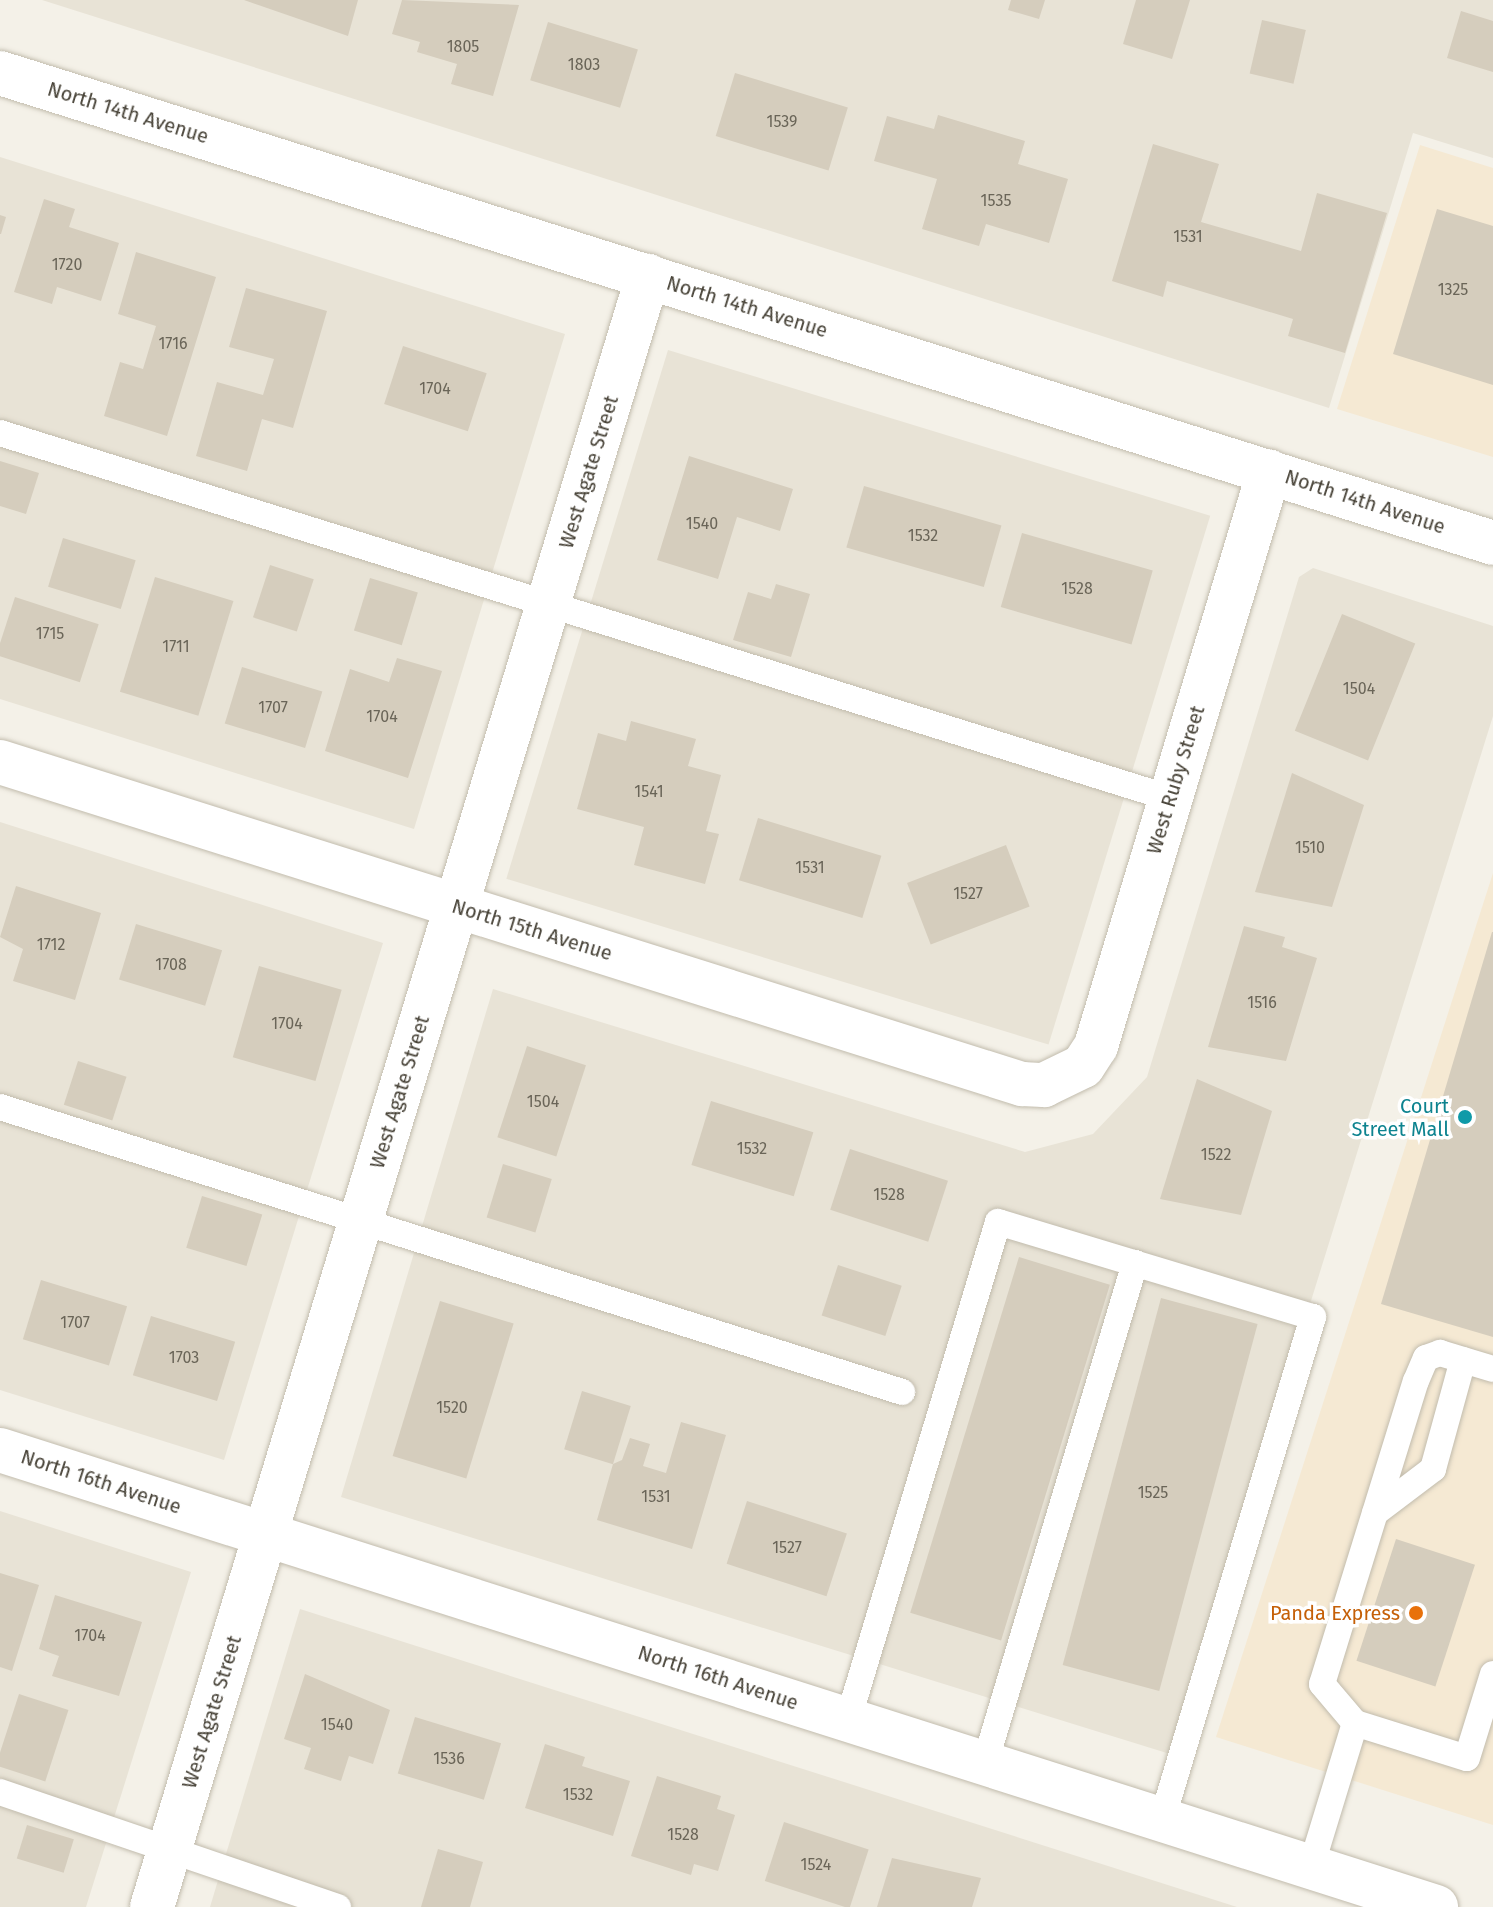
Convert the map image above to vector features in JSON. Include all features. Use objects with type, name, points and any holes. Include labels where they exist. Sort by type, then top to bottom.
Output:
[{"type":"street","name":"North 14th Avenue","points":[[0,73],[1493,543]]},
{"type":"street","name":"West Agate Street","points":[[152,1907],[648,276]]},
{"type":"street","name":"West Ruby Street","points":[[1065,1077],[1096,1046],[1269,472]]},
{"type":"street","name":"North 15th Avenue","points":[[0,762],[1022,1084],[1065,1077]]},
{"type":"street","name":"North 16th Avenue","points":[[0,1450],[1436,1907]]},
{"type":"lane","points":[[0,433],[1170,798]]},
{"type":"lane","points":[[0,1107],[902,1392]]},
{"type":"lane","points":[[848,1720],[998,1222],[1313,1317],[1162,1820]]},
{"type":"lane","points":[[985,1763],[1135,1263]]},
{"type":"lane","points":[[1493,1369],[1440,1353],[1426,1358],[1322,1684],[1355,1723],[1467,1758],[1493,1674]]},
{"type":"lane","points":[[1375,1513],[1433,1469],[1463,1360]]},
{"type":"lane","points":[[1311,1867],[1355,1723]]},
{"type":"lane","points":[[0,1792],[338,1907]]},
{"type":"shaded area","points":[[42,0],[1493,0],[1493,158],[1413,133],[1329,408]]},
{"type":"shaded area","points":[[1420,145],[1493,168],[1493,457],[1337,409]]},
{"type":"shaded area","points":[[0,157],[565,334],[414,829],[0,699]]},
{"type":"shaded area","points":[[668,350],[1210,516],[1049,1045],[506,879]]},
{"type":"shaded area","points":[[1313,568],[1493,626],[1493,716],[1170,1754],[341,1497],[493,989],[1025,1152],[1093,1134],[1147,1077],[1299,577]]},
{"type":"shaded area","points":[[0,822],[383,943],[224,1460],[0,1390]]},
{"type":"shaded area","points":[[1493,873],[1493,1825],[1216,1737]]},
{"type":"shaded area","points":[[0,1511],[191,1572],[86,1907],[0,1907]]},
{"type":"shaded area","points":[[300,1609],[1237,1907],[210,1907]]},
{"type":"building","points":[[244,0],[358,0],[348,36]]},
{"type":"building","points":[[402,0],[519,5],[493,96],[451,84],[457,64],[417,52],[420,42],[392,34]]},
{"type":"building","points":[[1011,0],[1045,0],[1039,19],[1008,10]]},
{"type":"building","points":[[1136,0],[1190,0],[1172,59],[1123,44]]},
{"type":"building","points":[[1461,11],[1493,21],[1493,72],[1447,58]]},
{"type":"building","points":[[1262,20],[1306,30],[1293,84],[1250,74]]},
{"type":"building","points":[[548,22],[638,49],[620,108],[530,80]]},
{"type":"building","points":[[735,73],[848,107],[829,171],[716,136]]},
{"type":"building","points":[[938,115],[1025,141],[1018,164],[1068,179],[1049,243],[986,224],[979,246],[922,229],[937,179],[874,161],[887,116],[934,129]]},
{"type":"building","points":[[1153,144],[1219,164],[1201,222],[1301,251],[1317,193],[1387,213],[1345,353],[1288,336],[1293,319],[1167,281],[1163,297],[1112,281]]},
{"type":"building","points":[[44,199],[75,209],[69,227],[119,243],[101,301],[57,287],[52,304],[14,292]]},
{"type":"building","points":[[1437,209],[1493,226],[1493,385],[1393,354]]},
{"type":"building","points":[[0,215],[6,217],[1,234],[0,234]]},
{"type":"building","points":[[136,252],[216,277],[167,436],[104,416],[120,362],[143,369],[156,326],[118,314]]},
{"type":"building","points":[[246,288],[327,311],[293,428],[262,419],[247,471],[196,456],[217,382],[263,395],[274,359],[229,347]]},
{"type":"building","points":[[403,346],[487,373],[468,431],[384,404]]},
{"type":"building","points":[[689,456],[793,489],[780,531],[737,517],[718,579],[657,560]]},
{"type":"building","points":[[0,461],[39,473],[26,514],[0,506]]},
{"type":"building","points":[[864,486],[1001,525],[984,587],[846,548]]},
{"type":"building","points":[[1022,533],[1153,570],[1132,645],[1001,607]]},
{"type":"building","points":[[63,538],[136,560],[121,609],[48,587]]},
{"type":"building","points":[[270,565],[314,579],[297,632],[253,617]]},
{"type":"building","points":[[155,577],[233,601],[198,716],[120,692]]},
{"type":"building","points":[[370,578],[418,593],[402,645],[354,631]]},
{"type":"building","points":[[776,584],[810,594],[791,657],[733,640],[748,592],[771,599]]},
{"type":"building","points":[[15,597],[99,624],[80,682],[0,656],[0,643]]},
{"type":"building","points":[[1342,614],[1415,644],[1368,760],[1295,731]]},
{"type":"building","points":[[397,658],[442,671],[408,778],[325,751],[350,669],[389,682]]},
{"type":"building","points":[[242,667],[322,692],[305,748],[225,723]]},
{"type":"building","points":[[631,721],[696,739],[688,766],[721,775],[706,831],[719,834],[705,884],[634,865],[644,827],[577,809],[598,733],[626,741]]},
{"type":"building","points":[[1292,773],[1364,805],[1332,907],[1255,892]]},
{"type":"building","points":[[758,818],[881,856],[862,918],[739,880]]},
{"type":"building","points":[[1006,845],[1030,907],[931,945],[907,883]]},
{"type":"building","points":[[16,886],[101,913],[75,1000],[13,981],[23,949],[0,937]]},
{"type":"building","points":[[136,924],[222,950],[205,1006],[119,979]]},
{"type":"building","points":[[1244,926],[1285,937],[1282,947],[1317,958],[1286,1061],[1208,1047]]},
{"type":"building","name":"Court Street Mall","points":[[1493,932],[1493,1337],[1381,1304]]},
{"type":"building","points":[[259,966],[342,990],[315,1081],[233,1057]]},
{"type":"building","points":[[527,1046],[586,1065],[556,1156],[497,1137]]},
{"type":"building","points":[[78,1061],[127,1077],[112,1121],[64,1105]]},
{"type":"building","points":[[1197,1079],[1272,1111],[1241,1215],[1160,1199]]},
{"type":"building","points":[[711,1101],[813,1132],[794,1196],[691,1165]]},
{"type":"building","points":[[850,1149],[948,1181],[928,1242],[830,1210]]},
{"type":"building","points":[[503,1164],[552,1179],[535,1232],[487,1218]]},
{"type":"building","points":[[202,1196],[262,1214],[246,1266],[186,1248]]},
{"type":"building","points":[[1019,1257],[1110,1285],[1001,1641],[910,1613]]},
{"type":"building","points":[[838,1265],[902,1286],[885,1336],[822,1315]]},
{"type":"building","points":[[41,1280],[127,1306],[109,1366],[23,1339]]},
{"type":"building","points":[[1161,1298],[1258,1324],[1159,1691],[1063,1665]]},
{"type":"building","points":[[440,1301],[514,1324],[466,1478],[393,1456]]},
{"type":"building","points":[[151,1316],[235,1342],[217,1401],[133,1375]]},
{"type":"building","points":[[582,1391],[631,1406],[613,1464],[564,1449]]},
{"type":"building","points":[[681,1422],[726,1435],[692,1549],[597,1520],[613,1464],[622,1460],[630,1438],[650,1444],[643,1466],[666,1473]]},
{"type":"building","points":[[747,1501],[847,1533],[826,1596],[727,1564]]},
{"type":"building","name":"Panda Express","points":[[1396,1539],[1475,1565],[1435,1686],[1356,1661]]},
{"type":"building","points":[[0,1573],[39,1585],[12,1671],[0,1667]]},
{"type":"building","points":[[55,1595],[142,1622],[119,1696],[52,1676],[59,1656],[39,1649]]},
{"type":"building","points":[[305,1674],[390,1710],[373,1764],[349,1756],[341,1781],[304,1769],[311,1748],[284,1739]]},
{"type":"building","points":[[19,1694],[68,1710],[45,1781],[0,1767],[0,1752]]},
{"type":"building","points":[[415,1717],[501,1743],[484,1800],[398,1773]]},
{"type":"building","points":[[545,1744],[585,1757],[582,1766],[630,1781],[613,1836],[525,1808]]},
{"type":"building","points":[[657,1776],[721,1796],[717,1809],[735,1815],[718,1871],[694,1864],[691,1875],[631,1856]]},
{"type":"building","points":[[784,1822],[869,1850],[850,1907],[765,1881]]},
{"type":"building","points":[[27,1825],[74,1839],[64,1873],[17,1858]]},
{"type":"building","points":[[438,1849],[483,1862],[470,1907],[421,1907]]},
{"type":"building","points":[[892,1858],[981,1878],[972,1907],[877,1907]]},
{"type":"place","name":"Court Street Mall","points":[[1465,1117]]},
{"type":"place","name":"Panda Express","points":[[1416,1613]]}]
